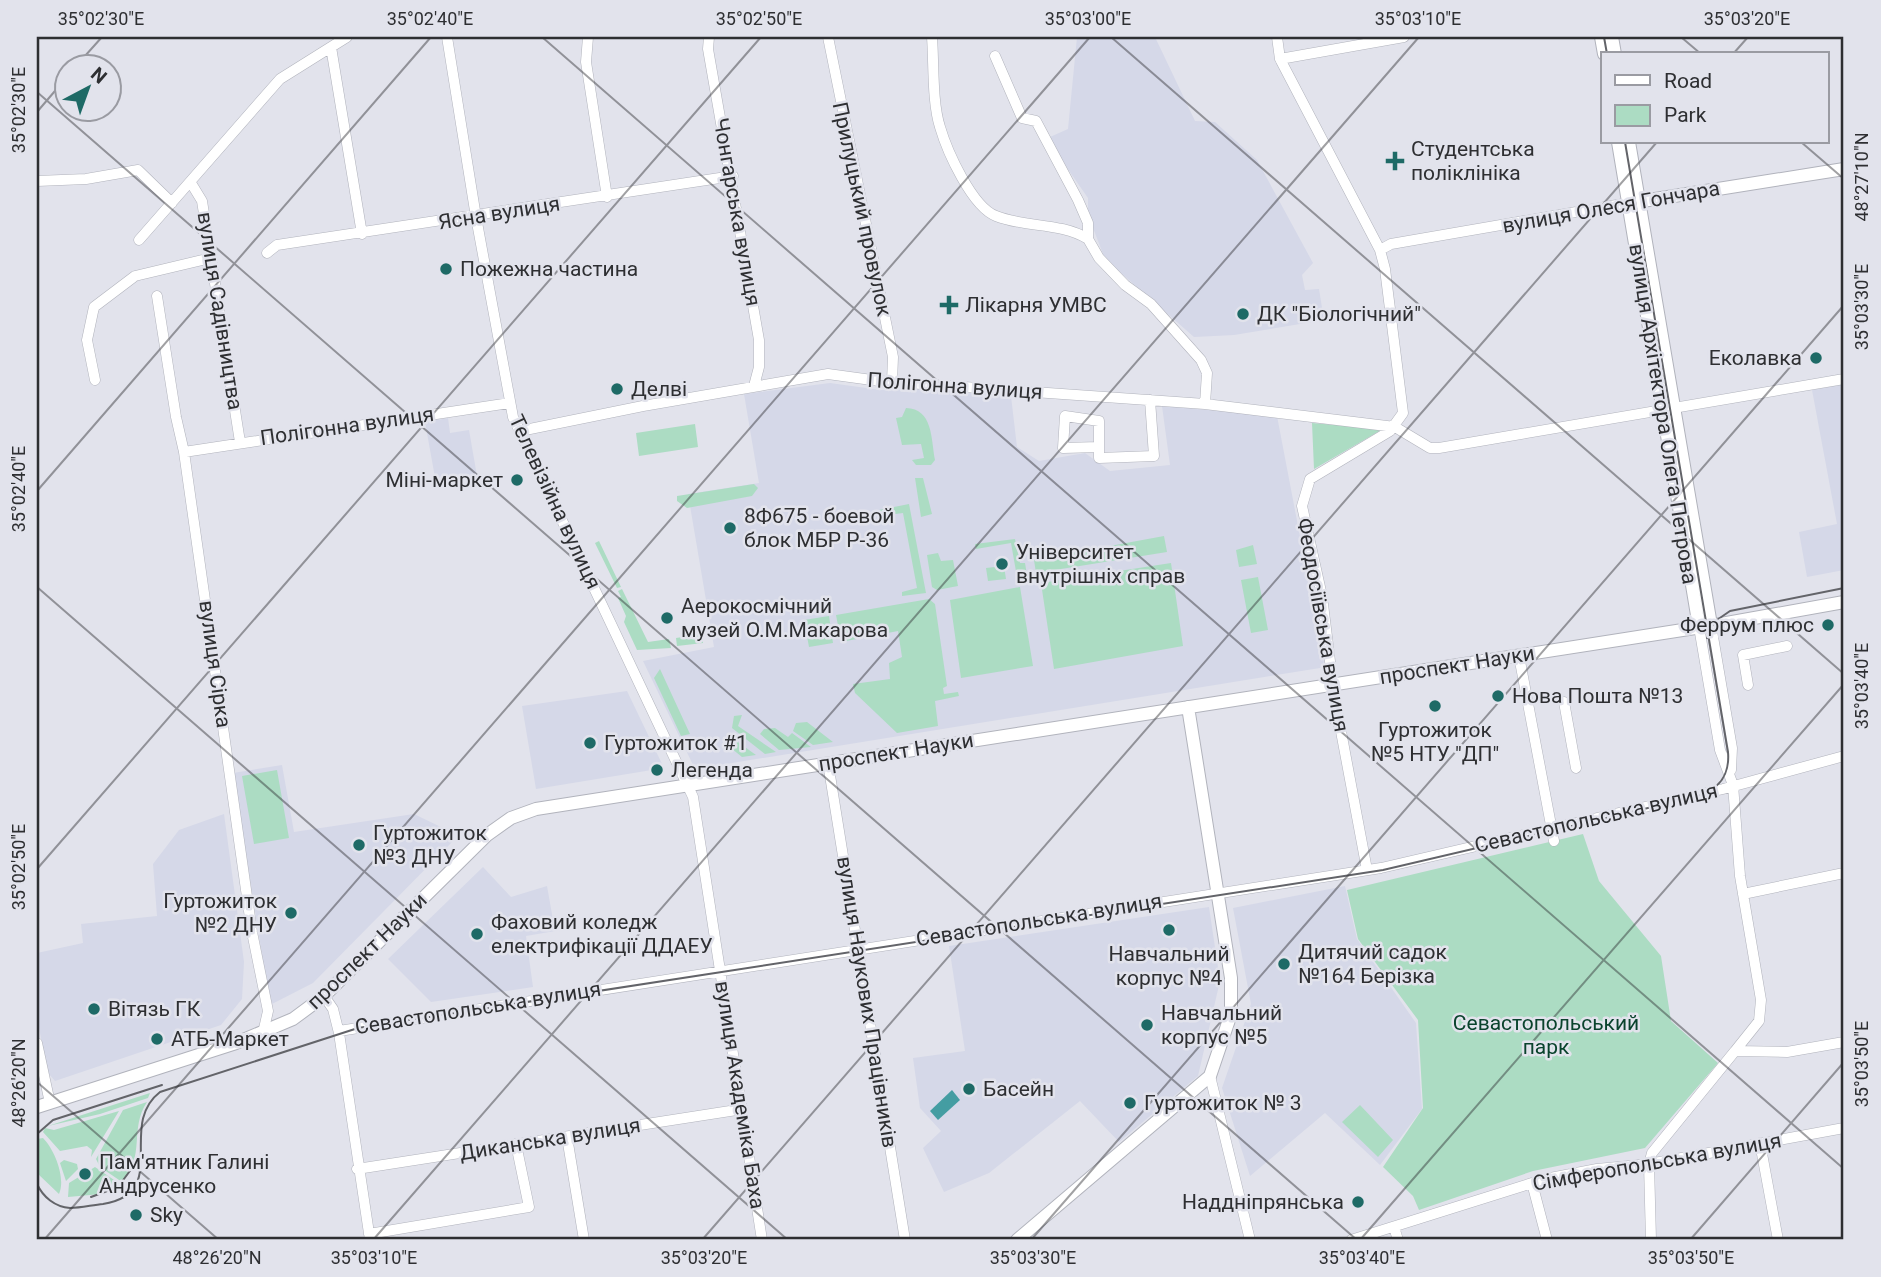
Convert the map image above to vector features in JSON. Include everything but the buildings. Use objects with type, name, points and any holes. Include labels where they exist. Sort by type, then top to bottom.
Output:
[{"type":"main road","name":"вулиця Архітектора Олега Петрова","points":[[1618,144],[1633,202],[1705,626]]},
{"type":"main road","name":"вулиця Архітектора Олега Петрова","points":[[1629,144],[1633,202]]},
{"type":"main road","name":"вулиця Олеся Гончара","points":[[1633,202],[1844,169]]},
{"type":"main road","name":"проспект Науки","points":[[37,1107],[263,1033],[293,1019],[324,996],[487,835],[506,821],[536,809],[1520,656],[1844,601]]},
{"type":"main road","points":[[1017,1240],[1210,1076],[1227,1029],[1233,996],[1188,707]]},
{"type":"street","points":[[139,240],[280,79],[347,37]]},
{"type":"street","name":"Телевізійна вулиця","points":[[447,37],[510,403],[520,431],[688,785]]},
{"type":"street","points":[[588,37],[586,62],[607,197]]},
{"type":"street","name":"Чонгарська вулиця","points":[[709,37],[708,50],[733,176],[760,340],[760,367],[754,386]]},
{"type":"street","name":"Прилуцький провулок","points":[[828,37],[893,357],[891,382]]},
{"type":"street","points":[[932,37],[940,126],[970,191],[981,206],[995,216],[1075,231],[1088,239],[1104,264],[1152,304],[1201,360],[1208,373],[1205,404]]},
{"type":"street","points":[[1277,37],[1280,59],[1380,250],[1385,269],[1403,413],[1395,427],[1430,447],[1439,448],[1844,379]]},
{"type":"street","points":[[1280,59],[1404,37]]},
{"type":"street","points":[[331,47],[362,234]]},
{"type":"street","points":[[995,56],[1022,118],[1036,121],[1066,174],[1088,223],[1088,239]]},
{"type":"street","points":[[37,181],[86,179],[138,170],[173,203]]},
{"type":"street","name":"Ясна вулиця","points":[[267,253],[277,246],[733,176]]},
{"type":"street","name":"вулиця Садівництва","points":[[191,183],[202,201],[240,442]]},
{"type":"street","name":"вулиця Олеся Гончара","points":[[1380,250],[1391,244],[1633,202]]},
{"type":"street","points":[[95,380],[87,340],[94,307],[135,276],[211,258]]},
{"type":"street","name":"вулиця Сірка","points":[[157,296],[184,452],[252,932],[268,1011],[263,1033]]},
{"type":"street","name":"Полігонна вулиця","points":[[520,431],[828,374],[891,382],[1205,404],[1395,427]]},
{"type":"street","points":[[1099,447],[1063,449],[1065,416],[1099,421],[1099,447],[1099,458],[1154,456],[1150,400]]},
{"type":"street","name":"Полігонна вулиця","points":[[184,452],[510,403]]},
{"type":"street","name":"Феодосіївська вулиця","points":[[1367,870],[1334,684],[1322,596],[1302,506],[1303,493],[1310,478],[1395,427]]},
{"type":"street","name":"вулиця Архітектора Олега Петрова","points":[[1649,1164],[1653,1153],[1759,1021],[1761,1012],[1743,894],[1732,779],[1720,750],[1705,626]]},
{"type":"street","points":[[1748,685],[1743,655],[1787,646]]},
{"type":"street","points":[[1520,656],[1554,841]]},
{"type":"street","points":[[1564,702],[1576,768]]},
{"type":"street","name":"Севастопольська вулиця","points":[[339,1031],[1367,870],[1552,829],[1732,779],[1844,756]]},
{"type":"street","name":"вулиця Наукових Працівників","points":[[828,763],[905,1240]]},
{"type":"street","name":"вулиця Академіка Баха","points":[[688,785],[696,808],[762,1240]]},
{"type":"street","points":[[1743,894],[1844,873]]},
{"type":"street","points":[[324,996],[333,1009],[339,1031],[369,1237],[528,1207],[516,1144]]},
{"type":"street","points":[[1735,1051],[1787,1052],[1844,1042]]},
{"type":"street","points":[[37,1043],[50,1103]]},
{"type":"street","points":[[1210,1076],[1211,1092],[1250,1240]]},
{"type":"street","name":"Диканська вулиця","points":[[357,1169],[743,1109]]},
{"type":"street","name":"Сімферопольська вулиця","points":[[1351,1240],[1532,1183],[1597,1169],[1649,1164],[1844,1129]]},
{"type":"street","points":[[567,1137],[584,1240]]},
{"type":"street","points":[[1760,1143],[1778,1240]]},
{"type":"street","points":[[1649,1164],[1651,1240]]},
{"type":"street","points":[[1532,1183],[1547,1240]]},
{"type":"street","points":[[1394,1227],[1398,1240]]},
{"type":"shaded area","points":[[1077,37],[1155,37],[1195,121],[1215,122],[1257,160],[1313,263],[1302,275],[1305,290],[1319,289],[1324,320],[1234,335],[1194,337],[1105,259],[1088,215],[1088,198],[1058,155],[1050,137],[1068,129]]},
{"type":"shaded area","name":"Університет внутрішніх справ","points":[[830,383],[881,390],[907,388],[1011,396],[1017,447],[1039,461],[1085,453],[1110,471],[1170,465],[1162,406],[1277,416],[1324,662],[1320,668],[695,769],[643,661],[714,647],[688,494],[759,483],[744,394]]},
{"type":"shaded area","points":[[1844,384],[1844,570],[1807,577],[1799,532],[1837,524],[1812,390]]},
{"type":"shaded area","points":[[448,418],[450,433],[469,430],[477,476],[436,483],[425,422]]},
{"type":"shaded area","name":"Гуртожиток #1","points":[[627,691],[664,768],[536,789],[522,706]]},
{"type":"shaded area","points":[[282,765],[294,832],[414,814],[445,829],[454,840],[313,983],[270,1005],[233,773]]},
{"type":"shaded area","points":[[224,814],[244,962],[242,999],[221,1025],[55,1081],[48,1073],[37,1018],[37,953],[83,943],[81,924],[157,916],[153,864],[179,830]]},
{"type":"shaded area","name":"Фаховий коледж електрифікації ДДАЕУ","points":[[483,867],[511,897],[547,886],[555,931],[526,936],[533,987],[431,1002],[388,959]]},
{"type":"shaded area","points":[[1345,886],[1357,939],[1416,1023],[1422,1109],[1380,1165],[1325,1113],[1250,1176],[1222,1088],[1251,1004],[1233,908]]},
{"type":"shaded area","points":[[1209,907],[1220,981],[1198,1076],[1119,1142],[1080,1101],[989,1173],[944,1192],[923,1148],[941,1131],[920,1108],[913,1058],[965,1051],[949,946]]},
{"type":"green space","points":[[906,408],[921,413],[926,419],[935,460],[931,465],[916,465],[912,460],[924,458],[921,444],[902,445],[896,418],[902,417]]},
{"type":"green space","points":[[1312,423],[1383,429],[1314,469]]},
{"type":"green space","points":[[695,424],[698,447],[639,456],[636,433]]},
{"type":"green space","points":[[915,478],[923,478],[932,514],[921,517]]},
{"type":"green space","points":[[754,484],[758,488],[752,496],[687,508],[677,501],[677,496]]},
{"type":"green space","points":[[909,504],[926,593],[902,596],[902,592],[917,588],[903,513],[880,516],[879,510]]},
{"type":"green space","points":[[1164,536],[1167,552],[1036,573],[1034,560]]},
{"type":"green space","points":[[1015,539],[1020,563],[1025,563],[1027,575],[1017,577],[1011,543],[976,549],[975,544]]},
{"type":"green space","points":[[599,541],[621,587],[617,588],[595,543]]},
{"type":"green space","points":[[1253,545],[1257,564],[1239,567],[1236,550]]},
{"type":"green space","points":[[938,553],[941,561],[953,560],[958,586],[937,590],[932,587],[927,555]]},
{"type":"green space","points":[[1171,563],[1183,646],[1054,669],[1041,583]]},
{"type":"green space","points":[[1004,566],[1006,579],[988,581],[986,568]]},
{"type":"green space","points":[[1258,577],[1268,630],[1251,633],[1241,580]]},
{"type":"green space","points":[[1020,587],[1033,666],[961,678],[950,600]]},
{"type":"green space","points":[[622,589],[648,642],[669,639],[671,648],[637,650],[624,622],[626,616],[618,598],[621,597],[618,591]]},
{"type":"green space","points":[[929,599],[935,604],[947,686],[943,688],[944,694],[958,692],[959,696],[935,701],[938,726],[897,733],[855,693],[853,684],[890,679],[889,663],[902,657],[898,631],[841,642],[836,615]]},
{"type":"green space","points":[[829,616],[833,643],[809,647],[804,620]]},
{"type":"green space","points":[[702,634],[703,643],[677,646],[676,638]]},
{"type":"green space","points":[[660,669],[690,734],[681,736],[654,678]]},
{"type":"green space","points":[[742,715],[738,726],[776,752],[765,754],[732,728],[734,716]]},
{"type":"green space","points":[[807,722],[833,742],[813,745],[793,731],[796,723]]},
{"type":"green space","points":[[775,728],[788,737],[792,733],[811,747],[779,750],[760,734],[764,729]]},
{"type":"green space","points":[[728,735],[756,755],[742,757],[726,744]]},
{"type":"green space","points":[[277,770],[289,838],[254,844],[242,776]]},
{"type":"green space","name":"Севастопольський парк","points":[[1583,834],[1599,881],[1661,956],[1671,1021],[1718,1063],[1645,1148],[1533,1171],[1419,1210],[1413,1196],[1383,1167],[1423,1108],[1418,1020],[1358,939],[1347,890]]},
{"type":"green space","points":[[150,1093],[148,1098],[100,1114],[48,1126]]},
{"type":"green space","points":[[147,1102],[139,1122],[134,1162],[122,1182],[100,1167],[96,1159],[123,1110]]},
{"type":"green space","points":[[1360,1105],[1393,1140],[1378,1157],[1342,1122]]},
{"type":"green space","points":[[119,1111],[91,1157],[92,1150],[87,1146],[60,1151],[43,1132],[45,1128],[54,1130]]},
{"type":"green space","points":[[43,1138],[58,1165],[61,1181],[59,1194],[37,1173],[37,1139]]},
{"type":"green space","points":[[64,1160],[77,1164],[78,1169],[66,1181],[60,1163]]},
{"type":"green space","points":[[95,1167],[120,1184],[101,1194],[68,1197],[69,1183]]},
{"type":"water","points":[[952,1090],[960,1100],[938,1120],[930,1111]]},
{"type":"tram line","points":[[1604,37],[1607,52]]},
{"type":"tram line","points":[[37,1184],[50,1200],[65,1207],[103,1204],[123,1197],[135,1187],[140,1173],[142,1122],[148,1106],[160,1092],[358,1028],[1383,870],[1695,797],[1711,790],[1725,775],[1728,752],[1625,144]]},
{"type":"tram line","points":[[1707,638],[1714,622],[1730,611],[1844,588]]},
{"type":"tram line","points":[[37,1134],[53,1120],[162,1085]]},
{"type":"tram line","points":[[91,1197],[118,1187],[138,1160]]},
{"type":"place","name":"Студентська поліклініка","points":[[1395,161]]},
{"type":"place","name":"Пожежна частина","points":[[446,269]]},
{"type":"place","name":"Лікарня УМВС","points":[[949,305]]},
{"type":"place","name":"ДК \"Біологічний\"","points":[[1243,314]]},
{"type":"place","name":"Еколавка","points":[[1816,358]]},
{"type":"place","name":"Делві","points":[[617,389]]},
{"type":"place","name":"Міні-маркет","points":[[517,480]]},
{"type":"place","name":"8Ф675 - боевой блок МБР Р-36","points":[[730,528]]},
{"type":"place","name":"Університет внутрішніх справ","points":[[1002,564]]},
{"type":"place","name":"Аерокосмічний музей О.М.Макарова","points":[[667,618]]},
{"type":"place","name":"Феррум плюс","points":[[1828,625]]},
{"type":"place","name":"Нова Пошта №13","points":[[1498,696]]},
{"type":"place","name":"Гуртожиток №5 НТУ \"ДП\"","points":[[1435,706]]},
{"type":"place","name":"Гуртожиток #1","points":[[590,743]]},
{"type":"place","name":"Легенда","points":[[657,770]]},
{"type":"place","name":"Гуртожиток №3 ДНУ","points":[[359,845]]},
{"type":"place","name":"Гуртожиток №2 ДНУ","points":[[291,913]]},
{"type":"place","name":"Навчальний корпус №4","points":[[1169,930]]},
{"type":"place","name":"Фаховий коледж електрифікації ДДАЕУ","points":[[477,934]]},
{"type":"place","name":"Дитячий садок №164 Берізка","points":[[1284,964]]},
{"type":"place","name":"Вітязь ГК","points":[[94,1009]]},
{"type":"place","name":"Навчальний корпус №5","points":[[1147,1025]]},
{"type":"place","name":"АТБ-Маркет","points":[[157,1039]]},
{"type":"place","name":"Басейн","points":[[969,1089]]},
{"type":"place","name":"Гуртожиток № 3","points":[[1130,1103]]},
{"type":"place","name":"Пам'ятник Галині Андрусенко","points":[[85,1174]]},
{"type":"place","name":"Наддніпрянська","points":[[1358,1202]]},
{"type":"place","name":"Sky","points":[[136,1215]]}]
